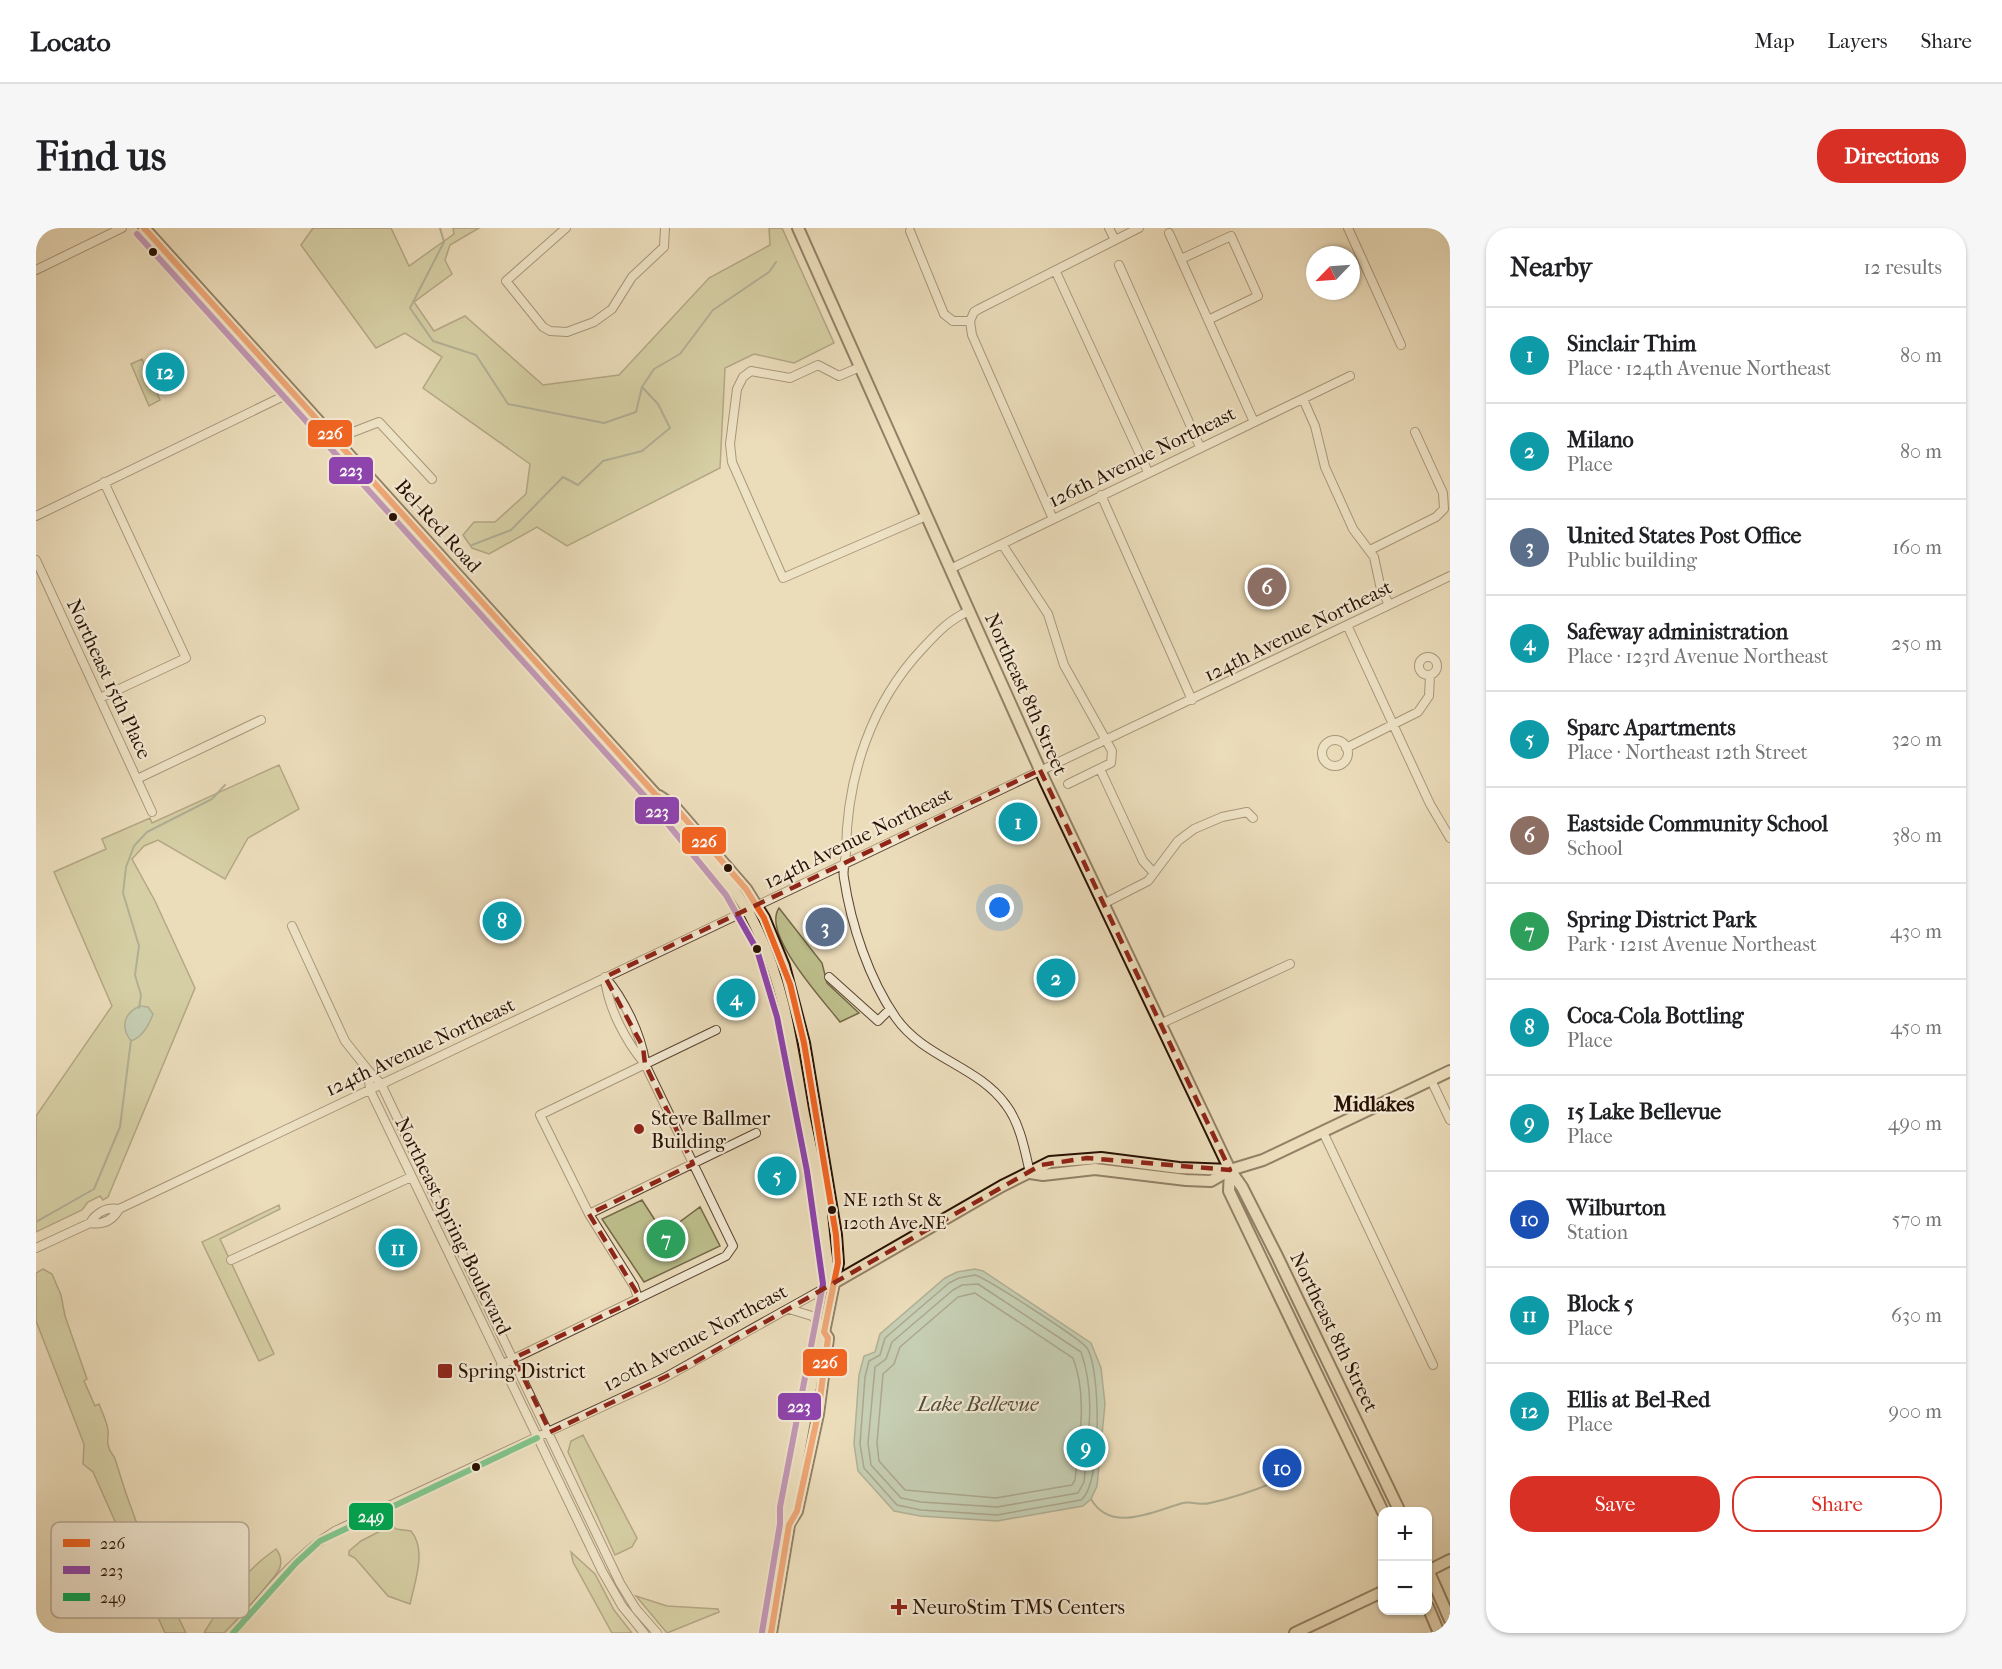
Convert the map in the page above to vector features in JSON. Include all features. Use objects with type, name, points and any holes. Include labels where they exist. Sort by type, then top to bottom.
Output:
[{"type":"main road","name":"Bel-Red Road","points":[[144,228],[656,795],[668,812],[752,907],[774,953]]},
{"type":"main road","name":"Northeast 8th Street","points":[[798,228],[1040,770],[1230,1170],[1242,1187],[1277,1256],[1398,1507]]},
{"type":"main road","points":[[771,1633],[789,1525],[789,1509],[818,1346],[824,1330],[838,1263],[836,1235],[804,1043],[790,984],[774,953]]},
{"type":"main road","points":[[774,953],[819,1186],[827,1265],[832,1284]]},
{"type":"main road","name":"120th Avenue Northeast","points":[[832,1284],[1050,1162],[1087,1158],[1179,1168],[1230,1170],[1263,1160],[1450,1071]]},
{"type":"main road","name":"Northeast 8th Street","points":[[1230,1170],[1229,1191],[1381,1507]]},
{"type":"main road","points":[[1432,1569],[1450,1560]]},
{"type":"main road","points":[[1432,1580],[1450,1620]]},
{"type":"main road","points":[[1295,1633],[1378,1594]]},
{"type":"main road","points":[[1431,1615],[1439,1633]]},
{"type":"street","points":[[36,270],[122,228]]},
{"type":"street","points":[[566,228],[506,281],[543,327],[550,331],[567,332],[604,316],[620,300],[632,278],[659,253],[665,240],[665,228]]},
{"type":"street","points":[[1109,228],[1115,240]]},
{"type":"street","points":[[1053,519],[972,335],[970,321],[974,312],[979,309],[1139,228]]},
{"type":"street","points":[[1348,228],[1401,345]]},
{"type":"street","points":[[910,231],[946,317],[953,321],[970,321]]},
{"type":"street","points":[[1169,233],[1254,422]]},
{"type":"street","points":[[1181,259],[1231,236],[1258,296],[1209,320]]},
{"type":"street","points":[[1119,265],[1200,447]]},
{"type":"street","points":[[1056,272],[1148,472]]},
{"type":"street","points":[[860,367],[840,376],[818,365],[790,378],[751,371],[743,377],[737,389],[730,444],[732,462],[783,578],[926,516]]},
{"type":"street","name":"126th Avenue Northeast","points":[[950,569],[1350,376]]},
{"type":"street","points":[[36,514],[292,392]]},
{"type":"street","points":[[1303,399],[1315,426],[1325,467],[1353,529],[1370,550],[1380,585],[1389,605]]},
{"type":"street","points":[[335,439],[379,422],[432,479]]},
{"type":"street","points":[[1370,550],[1437,517],[1444,509],[1443,493],[1415,432]]},
{"type":"street","points":[[100,698],[186,658],[104,482]]},
{"type":"street","points":[[1101,495],[1192,700]]},
{"type":"street","points":[[1002,544],[1048,614],[1064,665],[1106,740],[1112,759],[1111,763],[1068,784]]},
{"type":"street","name":"Northeast 15th Place","points":[[36,560],[152,812]]},
{"type":"street","name":"124th Avenue Northeast","points":[[36,1248],[90,1223],[95,1215],[105,1210],[119,1209],[1450,576]]},
{"type":"street","points":[[969,611],[951,619],[910,662],[876,713],[850,792],[846,818],[844,877],[861,945],[890,1009],[916,1040],[987,1086],[1006,1105],[1019,1130],[1030,1173]]},
{"type":"street","points":[[1347,626],[1430,804],[1450,838]]},
{"type":"street","points":[[1346,748],[1412,717],[1426,704],[1431,689],[1430,675]]},
{"type":"street","points":[[137,779],[261,720]]},
{"type":"street","points":[[1100,769],[1143,861],[1154,873]]},
{"type":"street","points":[[1103,904],[1142,884],[1154,873],[1178,841],[1194,829],[1235,814],[1247,812],[1253,818]]},
{"type":"street","points":[[292,926],[345,1041],[368,1070]]},
{"type":"street","points":[[1161,1024],[1290,964]]},
{"type":"street","points":[[501,1365],[726,1256],[731,1250],[732,1243],[645,1064],[634,1050],[606,993],[605,977]]},
{"type":"street","points":[[828,977],[878,1021],[890,1009]]},
{"type":"street","points":[[638,1298],[634,1286],[589,1214],[540,1115],[716,1030]]},
{"type":"street","name":"Northeast Spring Boulevard","points":[[368,1070],[381,1084],[629,1598],[657,1633]]},
{"type":"street","name":"Northeast Spring Boulevard","points":[[368,1070],[370,1090],[501,1365],[613,1590],[644,1633]]},
{"type":"street","points":[[1431,1080],[1450,1120]]},
{"type":"street","points":[[1323,1132],[1433,1365]]},
{"type":"street","points":[[589,1214],[756,1133]]},
{"type":"street","points":[[231,1260],[411,1177]]},
{"type":"street","name":"120th Avenue Northeast","points":[[249,1614],[296,1563],[320,1541],[688,1366],[832,1284]]},
{"type":"street","points":[[789,1309],[812,1316],[824,1330]]},
{"type":"street","name":"120th Avenue Northeast","points":[[232,1633],[246,1618]]},
{"type":"highlighted area","points":[[1040,770],[1230,1170],[1087,1158],[1041,1165],[688,1366],[550,1432],[514,1358],[640,1298],[589,1214],[693,1164],[645,1064],[643,1047],[605,977]]},
{"type":"shaded area","points":[[313,228],[391,228],[409,266],[454,234],[453,228],[479,228],[450,245],[445,260],[452,274],[414,302],[434,331],[465,316],[543,385],[619,375],[709,278],[770,245],[769,228],[782,228],[834,343],[794,363],[754,354],[725,368],[720,468],[567,546],[537,527],[489,554],[472,548],[463,535],[474,522],[495,522],[526,494],[530,464],[423,388],[442,357],[405,333],[376,348],[301,245]]},
{"type":"shaded area","points":[[142,359],[160,400],[149,406],[131,364]]},
{"type":"shaded area","points":[[279,765],[299,809],[248,838],[225,879],[158,840],[144,846],[132,859],[155,901],[195,988],[108,1197],[103,1200],[100,1196],[88,1202],[82,1210],[36,1232],[36,1116],[112,1006],[54,872],[106,849],[102,839],[150,818],[152,823]]},
{"type":"shaded area","points":[[779,908],[822,963],[827,983],[859,1013],[840,1022],[809,984],[786,950],[779,934],[776,920]]},
{"type":"shaded area","points":[[642,1200],[662,1231],[666,1232],[700,1207],[720,1246],[644,1282],[602,1219]]},
{"type":"shaded area","points":[[279,1205],[280,1209],[220,1239],[274,1354],[259,1361],[202,1242]]},
{"type":"shaded area","points":[[43,1269],[52,1274],[61,1295],[65,1316],[87,1379],[84,1381],[95,1406],[99,1404],[107,1424],[108,1446],[137,1522],[115,1522],[93,1472],[83,1464],[84,1444],[36,1321],[36,1273]]},
{"type":"shaded area","points":[[583,1435],[637,1538],[632,1547],[615,1555],[568,1452],[571,1441]]},
{"type":"shaded area","points":[[392,1525],[396,1529],[411,1531],[418,1547],[417,1576],[410,1604],[388,1596],[355,1558],[349,1555],[349,1551],[361,1541]]},
{"type":"shaded area","points":[[276,1549],[280,1557],[280,1567],[249,1606],[249,1572]]},
{"type":"shaded area","points":[[571,1552],[595,1574],[614,1610],[632,1633],[612,1633],[573,1562]]},
{"type":"shaded area","points":[[636,1596],[667,1606],[718,1609],[719,1612],[667,1633]]},
{"type":"shaded area","points":[[158,1618],[179,1618],[186,1633],[165,1633]]},
{"type":"shaded area","points":[[213,1618],[238,1618],[224,1633],[204,1633]]},
{"type":"water","points":[[140,1006],[148,1007],[153,1014],[142,1034],[131,1041],[126,1031],[125,1021],[130,1012]]},
{"type":"water","name":"Lake Bellevue","points":[[975,1269],[983,1271],[1091,1343],[1101,1368],[1105,1404],[1097,1486],[1091,1499],[1083,1506],[997,1521],[920,1516],[894,1511],[858,1471],[854,1444],[859,1375],[864,1356],[875,1352],[880,1334],[945,1278],[957,1272]]},
{"type":"waterway","points":[[440,228],[444,242],[410,308],[433,341],[476,355],[508,404],[604,423],[636,412],[642,387]]},
{"type":"waterway","points":[[472,545],[511,530],[563,477],[578,485],[603,461],[642,451],[670,428],[658,404],[642,387],[654,369],[680,354],[713,310],[769,272],[776,262]]},
{"type":"waterway","points":[[139,1008],[141,995],[135,975],[139,946],[123,893],[126,867],[134,846],[147,832],[212,799],[225,785]]},
{"type":"waterway","points":[[36,1222],[94,1189],[120,1127],[131,1040]]},
{"type":"waterway","points":[[1091,1499],[1100,1510],[1110,1516],[1134,1517],[1183,1503],[1207,1504],[1268,1485],[1300,1470]]},
{"type":"transit line","name":"226","points":[[144,228],[656,795],[674,806],[746,889],[764,918],[790,984],[804,1043],[836,1235],[838,1263],[824,1332],[828,1338],[818,1414],[797,1511],[789,1525],[771,1633]]},
{"type":"transit line","name":"223","points":[[137,234],[649,801],[726,895],[757,950],[777,1017],[807,1171],[823,1284],[780,1507],[780,1524],[762,1632]]},
{"type":"transit line","name":"249","points":[[249,1615],[296,1563],[320,1541],[537,1438]]},
{"type":"transit line","name":"249","points":[[233,1633],[246,1618]]},
{"type":"place","name":"Ellis at Bel-Red","points":[[165,372]]},
{"type":"place","name":"Eastside Community School","points":[[1267,587]]},
{"type":"place","name":"Sinclair Thim","points":[[1018,822]]},
{"type":"place","name":"Coca-Cola Bottling","points":[[502,921]]},
{"type":"place","name":"United States Post Office","points":[[825,927]]},
{"type":"place","name":"Milano","points":[[1056,978]]},
{"type":"place","name":"Safeway administration","points":[[736,998]]},
{"type":"place","name":"Steve Ballmer Building","points":[[639,1129]]},
{"type":"place","name":"Sparc Apartments","points":[[777,1176]]},
{"type":"place","name":"NE 12th St & 120th Ave NE","points":[[832,1210]]},
{"type":"place","name":"Spring District Park","points":[[666,1239]]},
{"type":"place","name":"Block 5","points":[[398,1248]]},
{"type":"place","name":"Spring District","points":[[445,1371]]},
{"type":"place","name":"15 Lake Bellevue","points":[[1086,1448]]},
{"type":"place","name":"Wilburton","points":[[1282,1468]]},
{"type":"place","name":"NeuroStim TMS Centers","points":[[899,1607]]},
{"type":"district","name":"Midlakes","points":[[1374,1104]]}]
